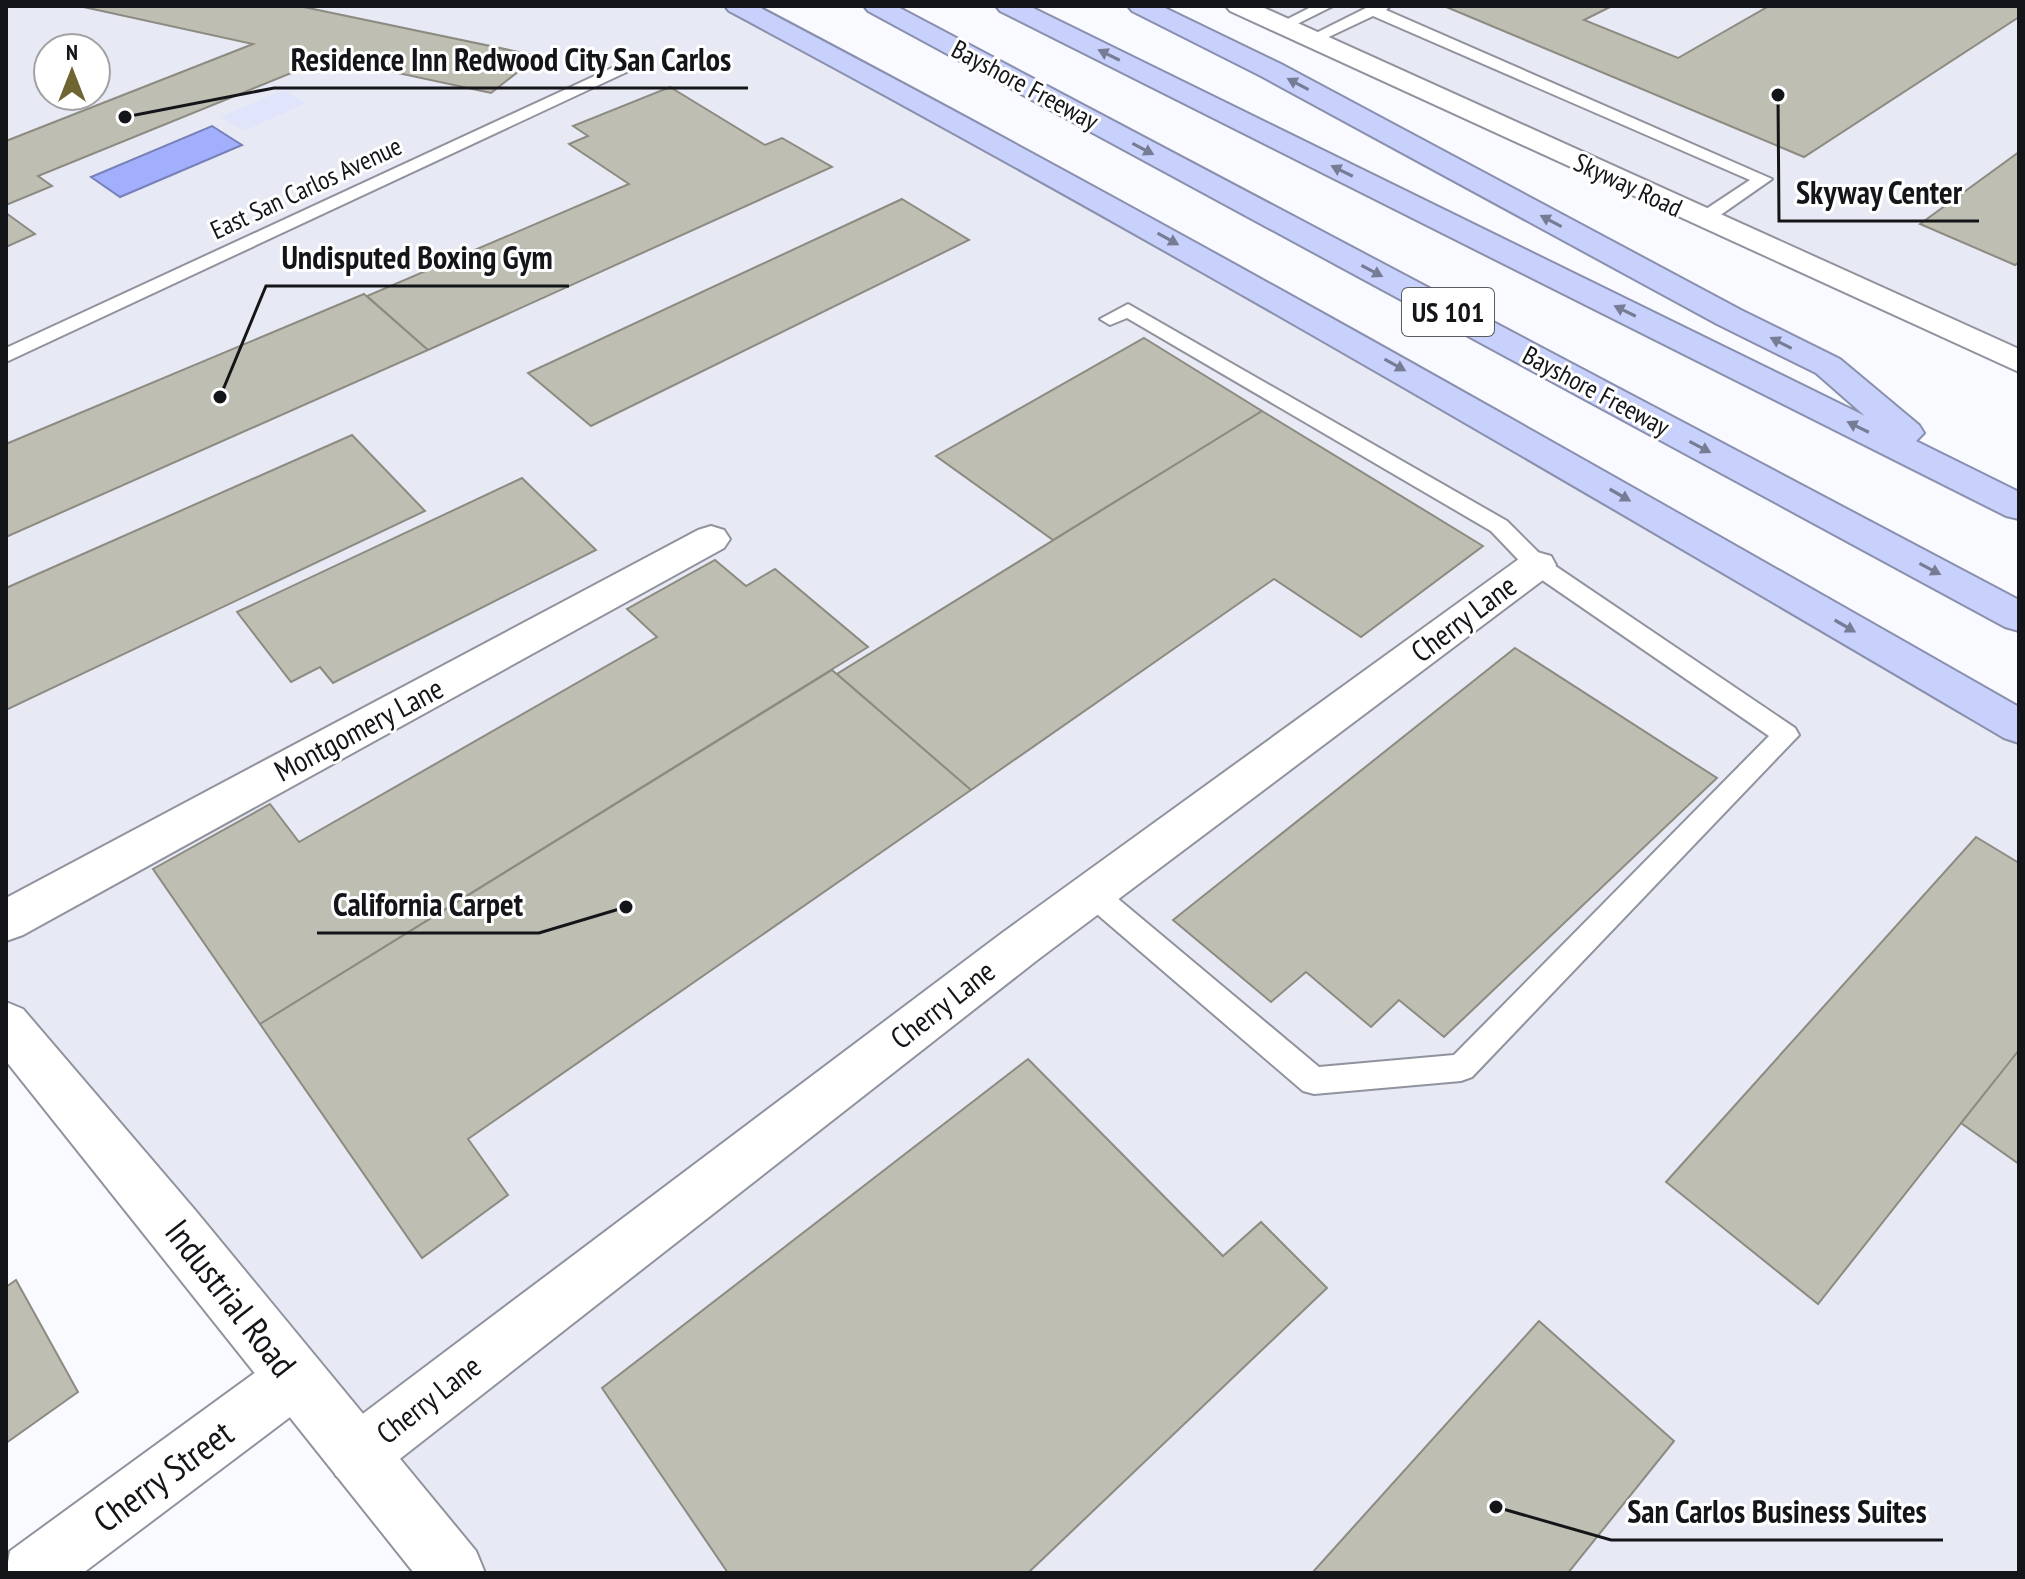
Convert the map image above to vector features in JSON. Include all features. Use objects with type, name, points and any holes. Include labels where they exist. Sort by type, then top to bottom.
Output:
[{"type":"highway","points":[[738,6],[1002,146],[1413,376],[2019,727]]},
{"type":"highway","points":[[766,6],[1002,146]]},
{"type":"highway","name":"Bayshore Freeway","points":[[877,6],[2019,617]]},
{"type":"highway","name":"US 101","points":[[1009,6],[2019,507]]},
{"type":"highway","points":[[1141,6],[1283,76],[1729,317],[1828,366],[1953,474]]},
{"type":"street","name":"Skyway Road","points":[[1239,6],[2019,362]]},
{"type":"street","name":"Montgomery Lane","points":[[6,921],[711,539]]},
{"type":"street","name":"Cherry Lane","points":[[357,1455],[1019,947],[1094,895],[1537,565]]},
{"type":"street","name":"Industrial Road","points":[[6,1024],[127,1165],[294,1379],[454,1573]]},
{"type":"street","name":"Cherry Street","points":[[32,1573],[294,1379]]},
{"type":"lane","points":[[1282,26],[1325,6]]},
{"type":"lane","points":[[1312,39],[1378,8],[1763,179],[1703,219]]},
{"type":"lane","name":"East San Carlos Avenue","points":[[6,356],[627,66]]},
{"type":"lane","points":[[1094,895],[1314,1081],[1461,1068],[1786,735],[1537,565],[1499,526],[1128,310],[1110,319]]},
{"type":"shaded area","points":[[6,6],[738,6],[2019,727],[2019,1573],[454,1573],[6,1024]]},
{"type":"shaded area","points":[[1262,6],[2019,6],[2019,347]]},
{"type":"shaded area","points":[[283,90],[307,103],[244,131],[220,117]]},
{"type":"water","points":[[212,126],[242,145],[120,197],[91,177]]},
{"type":"building","points":[[79,6],[299,6],[538,56],[491,93],[328,58],[38,176],[52,186],[6,205],[6,141],[80,112],[112,112],[112,99],[253,44]]},
{"type":"building","points":[[1444,6],[1612,6],[1584,20],[1678,58],[1769,6],[2019,6],[2019,17],[1804,157]]},
{"type":"building","points":[[670,87],[765,145],[782,138],[832,167],[428,350],[367,296],[629,184],[569,144],[588,136],[573,126]]},
{"type":"building","points":[[2019,152],[2019,262],[2015,265],[1920,224]]},
{"type":"building","points":[[902,199],[969,240],[591,426],[528,373]]},
{"type":"building","points":[[6,213],[35,234],[6,247]]},
{"type":"building","points":[[364,294],[428,350],[6,537],[6,444]]},
{"type":"building","points":[[1144,338],[1262,411],[1053,540],[936,456]]},
{"type":"building","points":[[1262,411],[1483,546],[1361,637],[1274,579],[971,790],[837,674]]},
{"type":"building","points":[[352,435],[425,511],[6,710],[6,588]]},
{"type":"building","points":[[522,478],[596,550],[333,683],[320,667],[291,682],[237,612]]},
{"type":"building","points":[[715,560],[746,586],[775,569],[868,647],[260,1024],[153,869],[270,804],[299,842],[657,637],[627,609]]},
{"type":"building","points":[[1515,648],[1717,778],[1444,1037],[1399,1000],[1371,1027],[1306,972],[1271,1002],[1173,920]]},
{"type":"building","points":[[832,670],[971,790],[468,1139],[508,1195],[422,1258],[260,1024]]},
{"type":"building","points":[[1976,837],[2019,863],[2019,1050],[1818,1304],[1666,1182]]},
{"type":"building","points":[[2019,1050],[2019,1164],[1961,1123]]},
{"type":"building","points":[[1028,1059],[1223,1256],[1261,1222],[1327,1288],[1028,1573],[728,1573],[602,1388]]},
{"type":"building","points":[[16,1280],[78,1392],[6,1443],[6,1287]]},
{"type":"building","points":[[1539,1321],[1674,1441],[1568,1573],[1312,1573]]},
{"type":"place","name":"Skyway Center","points":[[1778,95]]},
{"type":"place","name":"Residence Inn Redwood City San Carlos","points":[[125,117]]},
{"type":"place","name":"Undisputed Boxing Gym","points":[[220,397]]},
{"type":"place","name":"California Carpet","points":[[626,907]]},
{"type":"place","name":"San Carlos Business Suites","points":[[1496,1507]]}]
